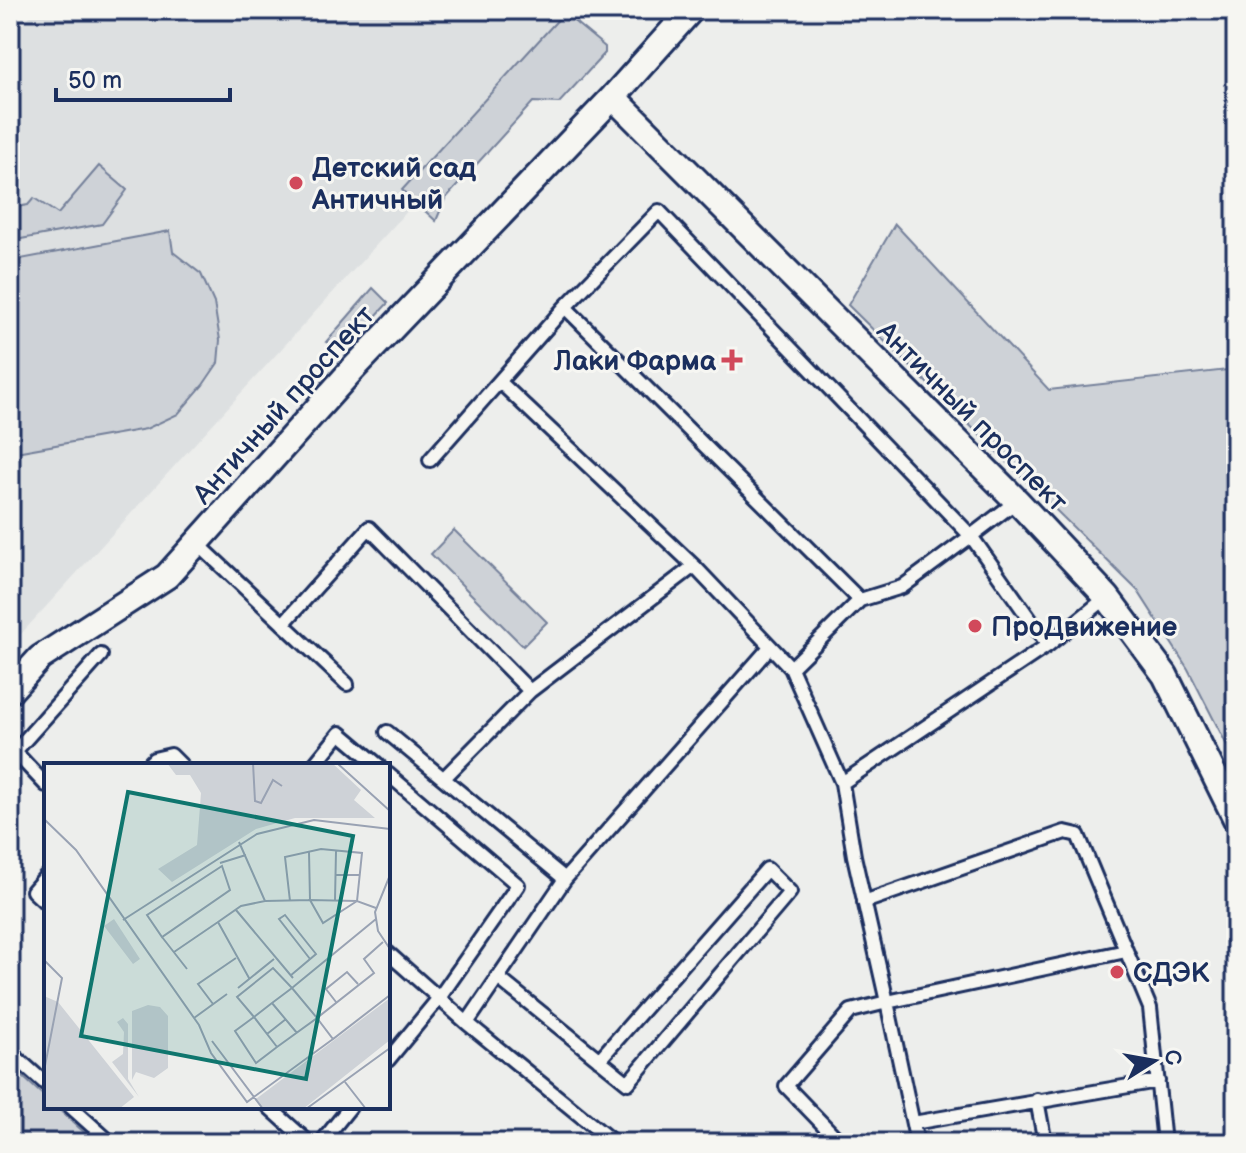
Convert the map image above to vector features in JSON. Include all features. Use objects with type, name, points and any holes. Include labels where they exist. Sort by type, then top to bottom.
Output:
[{"type":"street","name":"Античный проспект","points":[[10,691],[40,658],[167,576],[352,370],[613,97],[691,10]]},
{"type":"street","name":"Античный проспект","points":[[613,97],[1017,501],[1107,597],[1165,675],[1236,819]]},
{"type":"lane","points":[[430,460],[565,307],[659,211],[971,536],[1048,645]]},
{"type":"lane","points":[[565,307],[860,600]]},
{"type":"lane","points":[[501,383],[694,566],[791,668],[842,783],[864,902],[917,1143]]},
{"type":"lane","points":[[791,668],[860,600],[902,587],[1017,501]]},
{"type":"lane","points":[[283,624],[369,528],[530,691]]},
{"type":"lane","points":[[197,543],[347,684]]},
{"type":"lane","points":[[444,778],[530,691],[694,566]]},
{"type":"lane","points":[[842,783],[1048,645],[1107,597]]},
{"type":"lane","points":[[467,1023],[565,879],[770,647]]},
{"type":"lane","points":[[44,783],[12,754],[101,655]]},
{"type":"lane","points":[[387,732],[565,879]]},
{"type":"lane","points":[[316,763],[340,733],[376,763]]},
{"type":"lane","points":[[150,763],[171,755],[179,763]]},
{"type":"lane","points":[[390,776],[518,885],[439,998],[390,1058]]},
{"type":"lane","points":[[864,902],[1065,832],[1078,835],[1150,1008],[1164,1143]]},
{"type":"lane","points":[[497,977],[599,1060],[628,1083],[790,892],[767,869],[599,1060]]},
{"type":"lane","points":[[44,878],[33,891],[44,901]]},
{"type":"lane","points":[[841,1143],[786,1086],[851,1011],[1126,951]]},
{"type":"lane","points":[[390,955],[467,1023],[614,1143]]},
{"type":"lane","points":[[10,1052],[44,1082]]},
{"type":"lane","points":[[913,1123],[1158,1081]]},
{"type":"lane","points":[[1037,1100],[1045,1143]]},
{"type":"lane","points":[[73,1109],[111,1143]]},
{"type":"lane","points":[[271,1109],[309,1143]]},
{"type":"lane","points":[[321,1143],[348,1109]]},
{"type":"shaded area","points":[[36,10],[591,10],[10,646],[10,37]]},
{"type":"shaded area","points":[[564,13],[605,47],[605,53],[559,103],[533,102],[445,199],[436,221],[402,190]]},
{"type":"shaded area","points":[[99,166],[127,190],[102,224],[10,241],[10,208],[28,205],[34,198],[58,214]]},
{"type":"shaded area","points":[[895,224],[1049,390],[1236,369],[1236,763],[1188,669],[1138,591],[848,305]]},
{"type":"shaded area","points":[[170,231],[173,252],[201,274],[214,303],[220,340],[218,363],[203,385],[178,414],[146,429],[10,453],[10,261]]},
{"type":"shaded area","points":[[373,288],[388,303],[349,345],[326,342]]},
{"type":"shaded area","points":[[454,530],[547,622],[523,646],[431,554]]},
{"type":"shaded area","points":[[10,1065],[44,1096],[44,1109],[58,1109],[96,1143],[10,1143]]},
{"type":"place","name":"Детский сад Античный","points":[[296,183]]},
{"type":"place","name":"Лаки Фарма","points":[[732,360]]},
{"type":"place","name":"ПроДвижение","points":[[975,626]]},
{"type":"place","name":"СДЭК","points":[[1117,972]]}]
